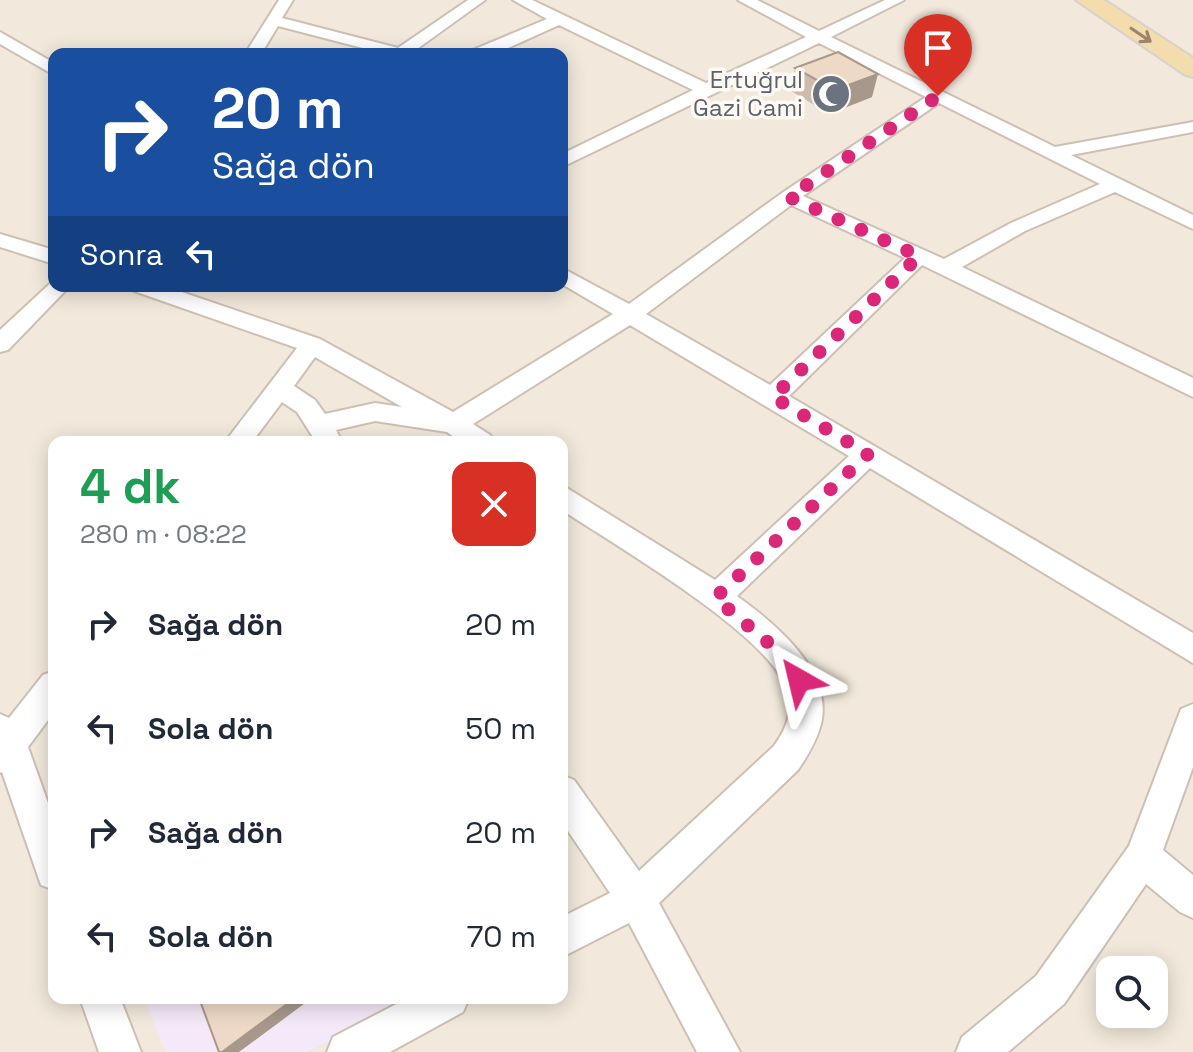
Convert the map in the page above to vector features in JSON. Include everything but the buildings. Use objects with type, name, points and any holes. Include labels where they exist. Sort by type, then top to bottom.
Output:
[{"type":"main road","points":[[1088,0],[1193,69]]},
{"type":"main road","points":[[1130,0],[1180,33]]},
{"type":"street","points":[[408,48],[478,0]]},
{"type":"street","points":[[520,0],[705,89]]},
{"type":"street","points":[[745,0],[1193,223]]},
{"type":"street","points":[[568,158],[705,89],[897,0]]},
{"type":"street","points":[[257,48],[286,1]]},
{"type":"street","points":[[495,48],[559,19]]},
{"type":"street","points":[[275,21],[381,48]]},
{"type":"street","points":[[3,43],[48,67]]},
{"type":"street","points":[[436,436],[630,314],[789,197],[938,96]]},
{"type":"street","points":[[1052,153],[1193,127]]},
{"type":"street","points":[[945,268],[1018,227],[1116,184]]},
{"type":"street","points":[[789,197],[945,268],[1193,388]]},
{"type":"street","points":[[0,240],[48,255]]},
{"type":"street","points":[[773,397],[919,256]]},
{"type":"street","points":[[568,278],[773,397],[1193,649]]},
{"type":"street","points":[[0,344],[51,292]]},
{"type":"street","points":[[159,292],[312,345],[472,436]]},
{"type":"street","points":[[243,436],[312,345]]},
{"type":"street","points":[[279,388],[306,406],[324,434],[375,412],[453,424]]},
{"type":"street","points":[[715,598],[868,454]]},
{"type":"street","points":[[568,500],[715,598],[783,655],[799,680],[807,709],[801,736],[786,758],[636,899],[568,935]]},
{"type":"street","points":[[48,693],[3,743],[48,857]]},
{"type":"street","points":[[977,1052],[1050,990],[1143,857],[1193,720]]},
{"type":"street","points":[[568,801],[636,899],[719,1052]]},
{"type":"street","points":[[1143,857],[1193,899]]},
{"type":"street","points":[[102,1004],[115,1049]]},
{"type":"street","points":[[348,1052],[438,1004]]},
{"type":"shaded area","points":[[0,0],[1193,0],[1193,1052],[0,1052]]},
{"type":"shaded area","points":[[146,1004],[407,1004],[307,1052],[165,1052]]},
{"type":"place","name":"Ertuğrul Gazi Cami","points":[[831,94]]},
{"type":"route","points":[[799,680],[783,655],[715,598],[868,454],[773,397],[919,256],[789,197],[938,96]]}]
